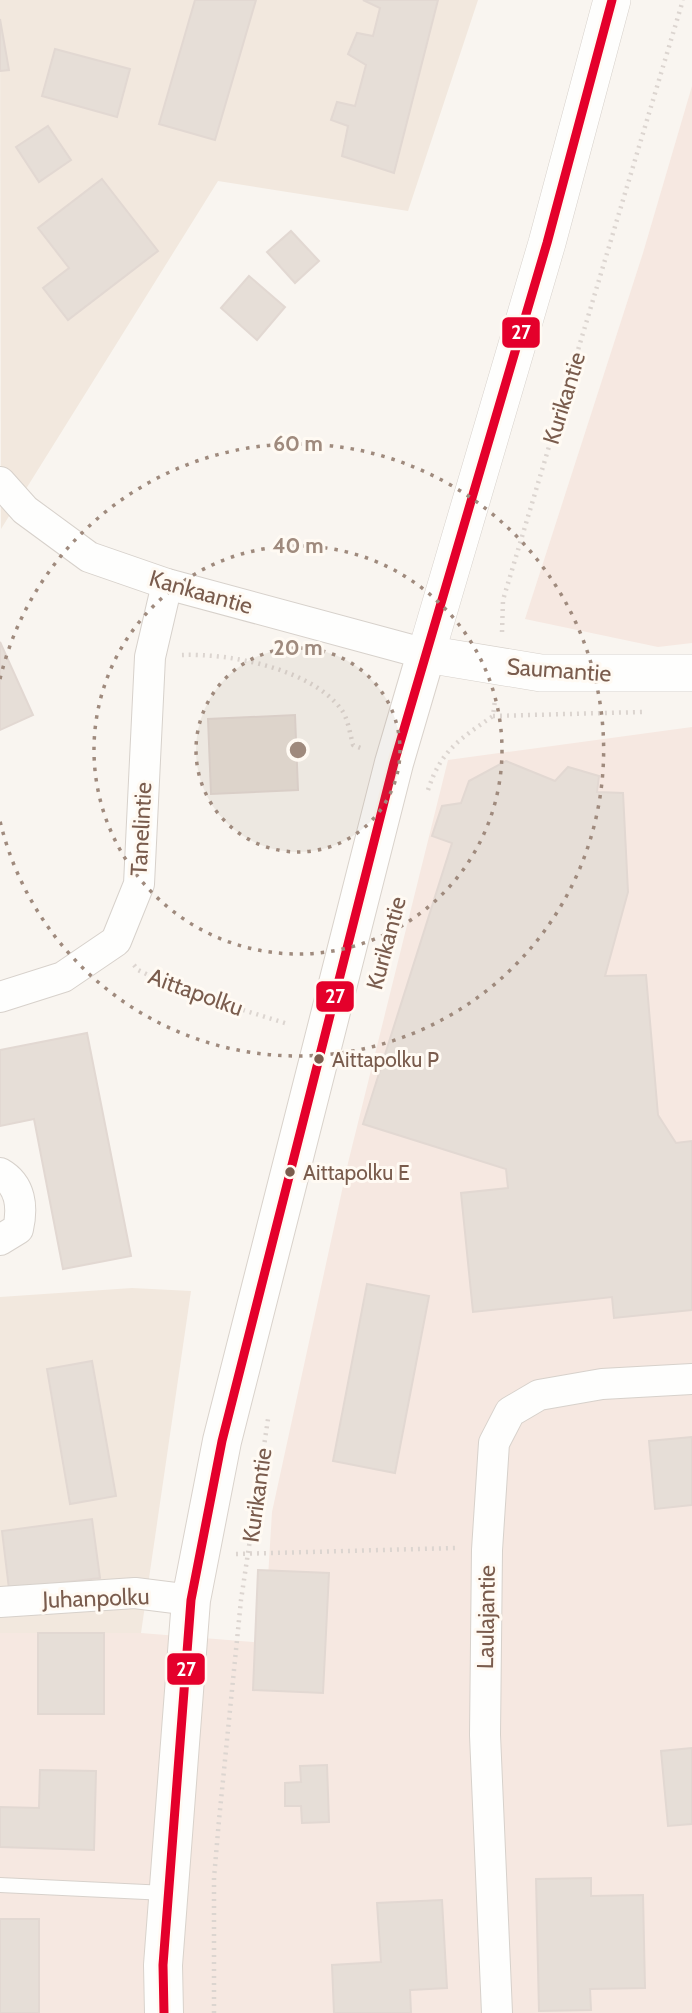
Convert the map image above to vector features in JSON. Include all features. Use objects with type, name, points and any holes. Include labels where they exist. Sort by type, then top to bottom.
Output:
[{"type":"main road","name":"Kurikantie","points":[[164,2013],[163,1965],[191,1600],[222,1441],[394,763],[426,654]]},
{"type":"street","name":"Kurikantie","points":[[426,654],[547,243],[612,0]]},
{"type":"street","name":"Kankaantie","points":[[0,482],[25,510],[89,557],[167,584],[426,654]]},
{"type":"street","name":"Tanelintie","points":[[116,941],[139,884],[150,657],[167,584]]},
{"type":"street","name":"Saumantie","points":[[426,654],[541,673],[692,673]]},
{"type":"street","points":[[0,996],[63,977],[116,941]]},
{"type":"street","points":[[0,1172],[8,1177],[18,1194],[22,1211],[18,1229],[0,1240]]},
{"type":"street","name":"Laulajantie","points":[[497,2013],[485,1735],[487,1550],[494,1443],[510,1412],[539,1395],[602,1384],[692,1379]]},
{"type":"street","name":"Juhanpolku","points":[[0,1602],[135,1593],[191,1600]]},
{"type":"lane","points":[[0,1885],[169,1893]]},
{"type":"path","name":"Kurikantie","points":[[493,716],[501,666],[503,600],[683,0]]},
{"type":"path","points":[[150,657],[204,654],[285,670],[324,691],[344,711],[353,745],[394,763]]},
{"type":"path","points":[[427,793],[434,772],[453,744],[493,716],[646,712]]},
{"type":"path","name":"Aittapolku","points":[[116,941],[138,970],[179,990],[288,1024]]},
{"type":"path","name":"Kurikantie","points":[[214,2013],[214,1878],[241,1600],[268,1416]]},
{"type":"path","points":[[248,1555],[444,1548],[487,1550]]},
{"type":"shaded area","points":[[0,0],[478,0],[408,211],[218,181],[1,529]]},
{"type":"shaded area","points":[[692,86],[692,643],[658,647],[525,619],[643,253]]},
{"type":"shaded area","points":[[692,727],[692,2013],[0,2013],[0,1633],[141,1633],[264,1643],[272,1512],[348,1163],[448,760]]},
{"type":"shaded area","points":[[132,1288],[191,1291],[141,1633],[0,1633],[0,1297]]},
{"type":"building","points":[[195,0],[256,0],[215,140],[159,124]]},
{"type":"building","points":[[363,0],[438,0],[394,173],[342,156],[348,126],[331,120],[337,102],[355,106],[366,65],[348,54],[357,33],[373,36],[380,8]]},
{"type":"building","points":[[0,19],[9,70],[0,71]]},
{"type":"building","points":[[55,49],[130,69],[117,117],[42,96]]},
{"type":"building","points":[[48,126],[71,160],[39,182],[16,147]]},
{"type":"building","points":[[102,179],[158,251],[68,320],[43,288],[69,268],[38,228]]},
{"type":"building","points":[[291,231],[319,261],[295,283],[267,252]]},
{"type":"building","points":[[249,276],[285,307],[257,340],[221,308]]},
{"type":"building","points":[[0,642],[33,715],[0,730]]},
{"type":"building","points":[[295,715],[298,790],[211,794],[208,719]]},
{"type":"building","points":[[506,761],[555,781],[568,767],[599,776],[597,792],[623,793],[628,892],[605,976],[646,975],[658,1115],[676,1143],[692,1141],[692,1310],[614,1318],[612,1297],[473,1312],[461,1193],[508,1188],[506,1169],[363,1124],[452,843],[432,836],[442,806],[461,803],[469,781]]},
{"type":"building","points":[[87,1033],[131,1256],[63,1269],[34,1119],[0,1126],[0,1050]]},
{"type":"building","points":[[367,1284],[429,1296],[395,1473],[333,1461]]},
{"type":"building","points":[[92,1361],[116,1496],[70,1504],[47,1369]]},
{"type":"building","points":[[692,1437],[692,1505],[655,1509],[649,1441]]},
{"type":"building","points":[[92,1519],[100,1578],[9,1589],[2,1531]]},
{"type":"building","points":[[258,1570],[329,1573],[323,1693],[253,1690]]},
{"type":"building","points":[[38,1633],[104,1633],[104,1714],[38,1714]]},
{"type":"building","points":[[692,1748],[692,1824],[668,1826],[661,1751]]},
{"type":"building","points":[[327,1765],[329,1822],[302,1823],[301,1806],[285,1806],[285,1783],[301,1782],[300,1766]]},
{"type":"building","points":[[40,1770],[96,1771],[94,1850],[0,1847],[0,1807],[39,1808]]},
{"type":"building","points":[[591,1878],[591,1896],[643,1895],[645,1988],[590,1989],[591,2010],[539,2011],[536,1879]]},
{"type":"building","points":[[442,1900],[447,1988],[410,1990],[411,2013],[334,2013],[332,1965],[381,1962],[377,1903]]},
{"type":"building","points":[[0,1919],[39,1919],[39,2013],[0,2013]]},
{"type":"transit line","name":"27","points":[[164,2013],[163,1965],[191,1600],[222,1441],[394,763],[547,243],[612,0]]},
{"type":"place","name":"Aittapolku P","points":[[319,1059]]},
{"type":"place","name":"Aittapolku E","points":[[290,1172]]}]
